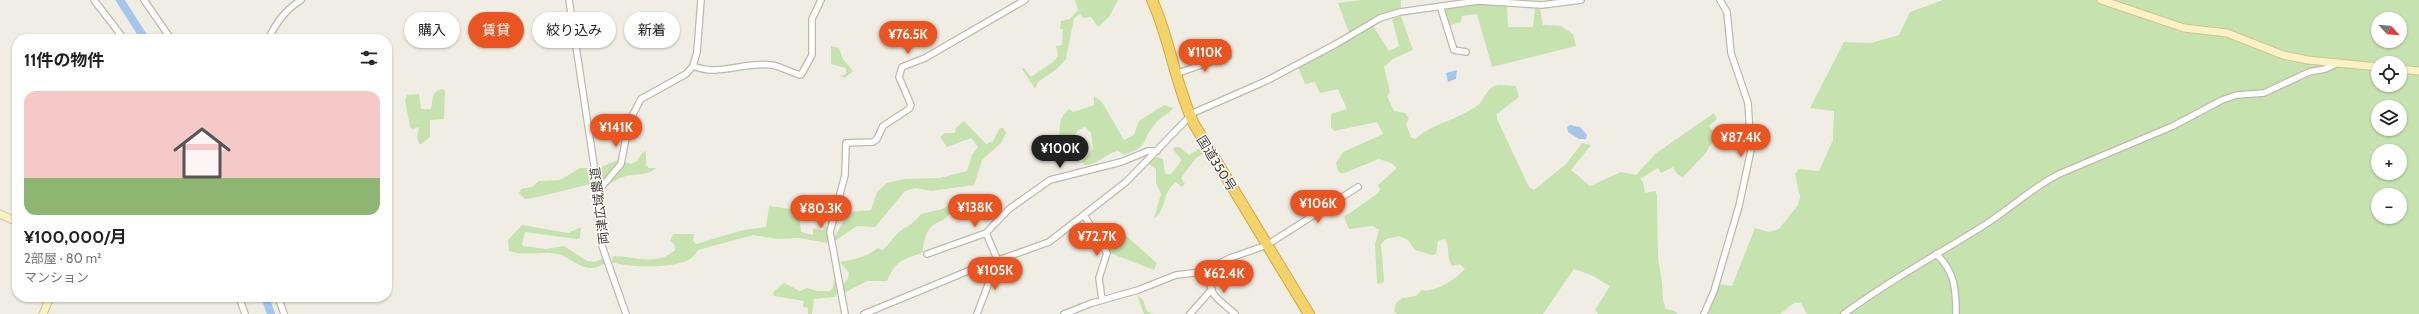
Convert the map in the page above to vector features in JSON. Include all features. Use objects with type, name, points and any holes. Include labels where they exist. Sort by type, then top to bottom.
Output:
[{"type":"highway","name":"国道350号","points":[[1152,0],[1160,20],[1175,74],[1190,116],[1309,314]]},
{"type":"street","points":[[94,0],[120,34]]},
{"type":"street","points":[[144,0],[167,34]]},
{"type":"street","points":[[271,34],[278,20],[291,6],[301,0]]},
{"type":"street","name":"両津広域農道","points":[[569,0],[598,191],[601,243],[626,314]]},
{"type":"street","points":[[598,191],[621,164],[629,122],[641,99],[686,74],[693,66],[697,52],[701,0]]},
{"type":"street","points":[[693,66],[701,70],[727,70],[771,65],[801,76],[812,55],[812,19],[821,0]]},
{"type":"street","points":[[845,314],[830,232],[845,174],[846,143],[873,142],[877,139],[882,126],[909,109],[911,105],[899,77],[902,67],[925,58],[1025,0]]},
{"type":"street","points":[[864,314],[1050,242],[1126,182],[1190,116],[1266,81],[1336,44],[1380,18],[1400,12],[1478,1],[1542,5],[1581,0]]},
{"type":"street","points":[[1704,314],[1714,291],[1739,206],[1751,150],[1748,103],[1731,53],[1727,12],[1720,0]]},
{"type":"street","points":[[2101,0],[2184,28],[2234,36],[2283,55],[2371,66]]},
{"type":"street","points":[[1440,6],[1454,50],[1466,52]]},
{"type":"street","points":[[1175,74],[1228,56]]},
{"type":"street","points":[[1844,314],[1936,254],[1987,224],[2044,181],[2173,126],[2222,100],[2237,95],[2264,93],[2308,72],[2325,69],[2338,63]]},
{"type":"street","points":[[2407,69],[2419,71]]},
{"type":"street","points":[[928,254],[986,233],[1009,209],[1050,180],[1121,162],[1148,151],[1157,151]]},
{"type":"street","points":[[1235,314],[1214,296],[1211,271],[1216,265],[1230,258],[1268,245],[1358,187]]},
{"type":"street","points":[[0,214],[12,220]]},
{"type":"street","points":[[1084,215],[1107,253],[1099,278],[1102,300]]},
{"type":"street","points":[[978,314],[998,261],[986,233]]},
{"type":"street","points":[[1936,254],[1950,268],[1953,276],[1956,314]]},
{"type":"street","points":[[1064,314],[1102,300],[1138,290],[1176,275],[1211,271]]},
{"type":"street","points":[[1190,314],[1212,289]]},
{"type":"street","points":[[43,314],[48,302]]},
{"type":"street","points":[[241,302],[245,314]]},
{"type":"street","points":[[280,302],[284,314]]},
{"type":"green space","points":[[1075,0],[1118,0],[1109,17],[1098,27],[1091,17],[1083,18],[1080,14],[1074,18],[1066,59],[1057,69],[1038,82],[1035,89],[1022,69],[1024,68],[1031,77],[1053,62],[1058,56],[1056,46],[1062,45],[1063,29],[1060,29],[1061,21],[1070,19],[1078,10]]},
{"type":"green space","points":[[1362,0],[1401,0],[1401,9],[1381,15],[1370,21],[1389,51],[1399,46],[1392,19],[1401,16],[1413,50],[1393,59],[1384,67],[1390,92],[1387,96],[1394,111],[1405,113],[1409,118],[1406,124],[1411,137],[1415,139],[1430,129],[1470,110],[1478,105],[1489,90],[1496,85],[1516,86],[1519,97],[1497,114],[1497,119],[1529,187],[1534,190],[1566,164],[1582,143],[1591,145],[1571,170],[1590,186],[1621,172],[1636,175],[1655,154],[1714,113],[1717,119],[1709,126],[1713,132],[1731,125],[1733,132],[1719,143],[1711,144],[1705,154],[1683,177],[1678,175],[1673,167],[1661,173],[1658,168],[1640,179],[1643,182],[1645,193],[1655,191],[1657,195],[1658,258],[1662,281],[1663,300],[1666,309],[1675,311],[1678,314],[1598,314],[1595,310],[1610,286],[1591,275],[1574,269],[1543,314],[1397,314],[1394,311],[1396,303],[1402,298],[1416,296],[1422,290],[1439,287],[1451,281],[1465,269],[1460,264],[1452,266],[1450,263],[1445,239],[1438,241],[1436,254],[1432,255],[1415,250],[1408,240],[1399,236],[1386,239],[1381,244],[1384,281],[1381,284],[1377,283],[1375,244],[1379,230],[1373,226],[1349,229],[1344,217],[1377,194],[1380,190],[1378,185],[1397,168],[1391,163],[1379,159],[1342,174],[1338,171],[1336,163],[1343,152],[1383,134],[1377,122],[1334,131],[1331,127],[1331,114],[1347,109],[1338,89],[1320,93],[1315,82],[1305,84],[1298,67],[1351,38],[1338,3]]},
{"type":"green space","points":[[1943,0],[2419,0],[2419,314],[1807,314],[1801,303],[1794,303],[1780,314],[1705,314],[1718,284],[1732,286],[1755,228],[1769,232],[1779,229],[1798,205],[1800,197],[1795,174],[1799,169],[1819,171],[1833,140],[1834,111],[1810,108],[1844,42],[1871,43],[1899,35],[1910,12]]},
{"type":"green space","points":[[1478,3],[1507,6],[1508,27],[1533,27],[1535,9],[1540,8],[1543,25],[1561,26],[1573,34],[1576,46],[1492,67],[1477,14],[1462,16],[1461,22],[1448,26],[1443,9]]},
{"type":"green space","points":[[831,46],[839,48],[843,59],[853,71],[845,78],[840,76],[846,74],[846,68],[831,64]]},
{"type":"green space","points":[[443,89],[445,91],[444,119],[430,120],[430,137],[422,144],[419,144],[417,136],[419,127],[413,129],[410,127],[405,100],[407,95],[419,94],[421,109],[431,109],[434,94]]},
{"type":"green space","points":[[1094,96],[1102,102],[1124,140],[1134,135],[1139,121],[1164,105],[1173,108],[1150,130],[1142,145],[1133,151],[1124,155],[1118,151],[1114,152],[1094,163],[1085,165],[1082,162],[1093,149],[1091,133],[1085,127],[1077,131],[1073,140],[1076,144],[1075,155],[1060,164],[1055,162],[1051,156],[1056,150],[1058,144],[1061,120],[1069,109],[1073,112],[1094,105]]},
{"type":"green space","points":[[964,121],[986,144],[993,141],[1000,128],[1003,128],[1006,133],[1001,143],[982,160],[974,185],[931,191],[916,188],[905,191],[875,227],[857,226],[835,241],[835,236],[849,212],[871,210],[877,192],[887,183],[904,179],[940,178],[967,171],[972,155],[978,147],[971,138],[947,147],[940,137],[945,133],[955,133],[956,128]]},
{"type":"green space","points":[[1175,147],[1179,147],[1189,155],[1202,147],[1205,153],[1196,158],[1181,178],[1185,184],[1182,187],[1176,182],[1172,186],[1166,195],[1161,211],[1154,219],[1161,194],[1156,183],[1156,169],[1148,164],[1155,158],[1161,158],[1163,159],[1165,174],[1171,174],[1182,160],[1173,150]]},
{"type":"green space","points":[[646,151],[646,165],[649,168],[656,168],[648,173],[623,177],[603,186],[599,186],[599,182],[533,198],[525,199],[519,193],[521,189],[532,187],[539,181],[560,180],[580,168],[598,168],[618,160],[631,164],[637,161],[642,153]]},
{"type":"green space","points":[[957,201],[961,205],[959,211],[948,215],[945,219],[934,224],[928,231],[922,253],[909,257],[900,262],[893,269],[887,281],[867,281],[844,293],[842,285],[848,279],[849,273],[840,262],[860,258],[878,248],[882,250],[897,234],[921,214],[942,209]]},
{"type":"green space","points":[[769,206],[799,210],[801,232],[813,235],[813,228],[823,231],[826,226],[829,227],[827,243],[799,238],[777,239],[753,235],[698,250],[689,260],[676,264],[638,266],[612,262],[613,256],[653,259],[668,255],[675,250],[674,244],[670,241],[673,234],[694,234],[693,241],[696,244],[743,230],[766,227]]},
{"type":"green space","points":[[522,225],[568,233],[581,227],[580,238],[577,239],[525,232],[522,244],[523,246],[546,249],[564,246],[587,261],[595,262],[603,258],[606,262],[593,268],[587,268],[561,255],[549,253],[515,253],[509,251],[508,240]]},
{"type":"green space","points":[[1124,234],[1157,263],[1154,270],[1110,253],[1109,244],[1114,238],[1119,239]]},
{"type":"green space","points":[[834,279],[839,292],[834,297],[814,299],[812,314],[808,314],[808,308],[803,307],[804,301],[774,296],[773,292],[784,283],[800,291],[807,288],[817,291],[830,291],[833,288]]},
{"type":"green space","points":[[1137,295],[1143,300],[1147,311],[1153,314],[1144,314]]},
{"type":"water","points":[[1457,70],[1456,79],[1448,82],[1446,73]]},
{"type":"water","points":[[1570,125],[1580,127],[1587,135],[1586,139],[1579,139],[1568,132],[1567,127]]},
{"type":"waterway","points":[[120,0],[142,34]]},
{"type":"waterway","points":[[267,302],[271,314]]}]
